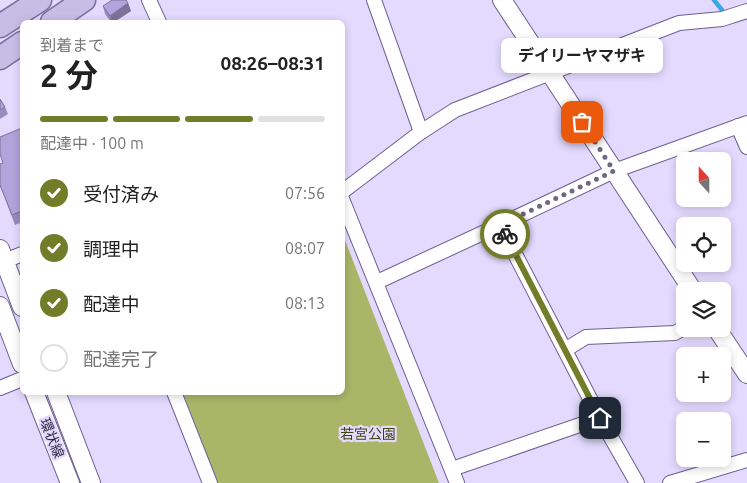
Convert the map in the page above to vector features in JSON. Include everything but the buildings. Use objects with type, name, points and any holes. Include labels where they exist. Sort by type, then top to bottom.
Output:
[{"type":"main road","points":[[0,26],[40,0]]},
{"type":"main road","points":[[55,20],[84,0]]},
{"type":"main road","points":[[0,58],[20,44]]},
{"type":"street","points":[[149,0],[158,20]]},
{"type":"street","points":[[374,0],[421,132]]},
{"type":"street","points":[[502,0],[687,282]]},
{"type":"street","points":[[345,190],[421,132],[455,110],[679,23],[722,19],[747,11]]},
{"type":"street","points":[[377,282],[614,171],[743,124],[747,147]]},
{"type":"street","points":[[345,206],[457,483]]},
{"type":"street","points":[[500,225],[600,418],[636,483]]},
{"type":"street","points":[[20,254],[2,255],[20,302]]},
{"type":"street","points":[[0,306],[20,359]]},
{"type":"street","points":[[565,350],[586,337],[676,332]]},
{"type":"street","points":[[722,337],[747,374]]},
{"type":"street","points":[[0,388],[20,380]]},
{"type":"street","name":"環状線","points":[[35,395],[70,483]]},
{"type":"street","name":"環状線","points":[[57,395],[91,483]]},
{"type":"street","points":[[175,395],[210,483]]},
{"type":"street","points":[[452,469],[600,418]]},
{"type":"street","points":[[670,483],[747,460]]},
{"type":"green space","name":"若宮公園","points":[[345,240],[439,483],[218,483],[184,395],[345,395]]},
{"type":"waterway","points":[[714,0],[722,10]]},
{"type":"way so far","points":[[505,234],[500,225],[614,171],[582,122]]},
{"type":"place","name":"デイリーヤマザキ","points":[[582,122]]},
{"type":"route","points":[[505,234],[600,418]]}]
